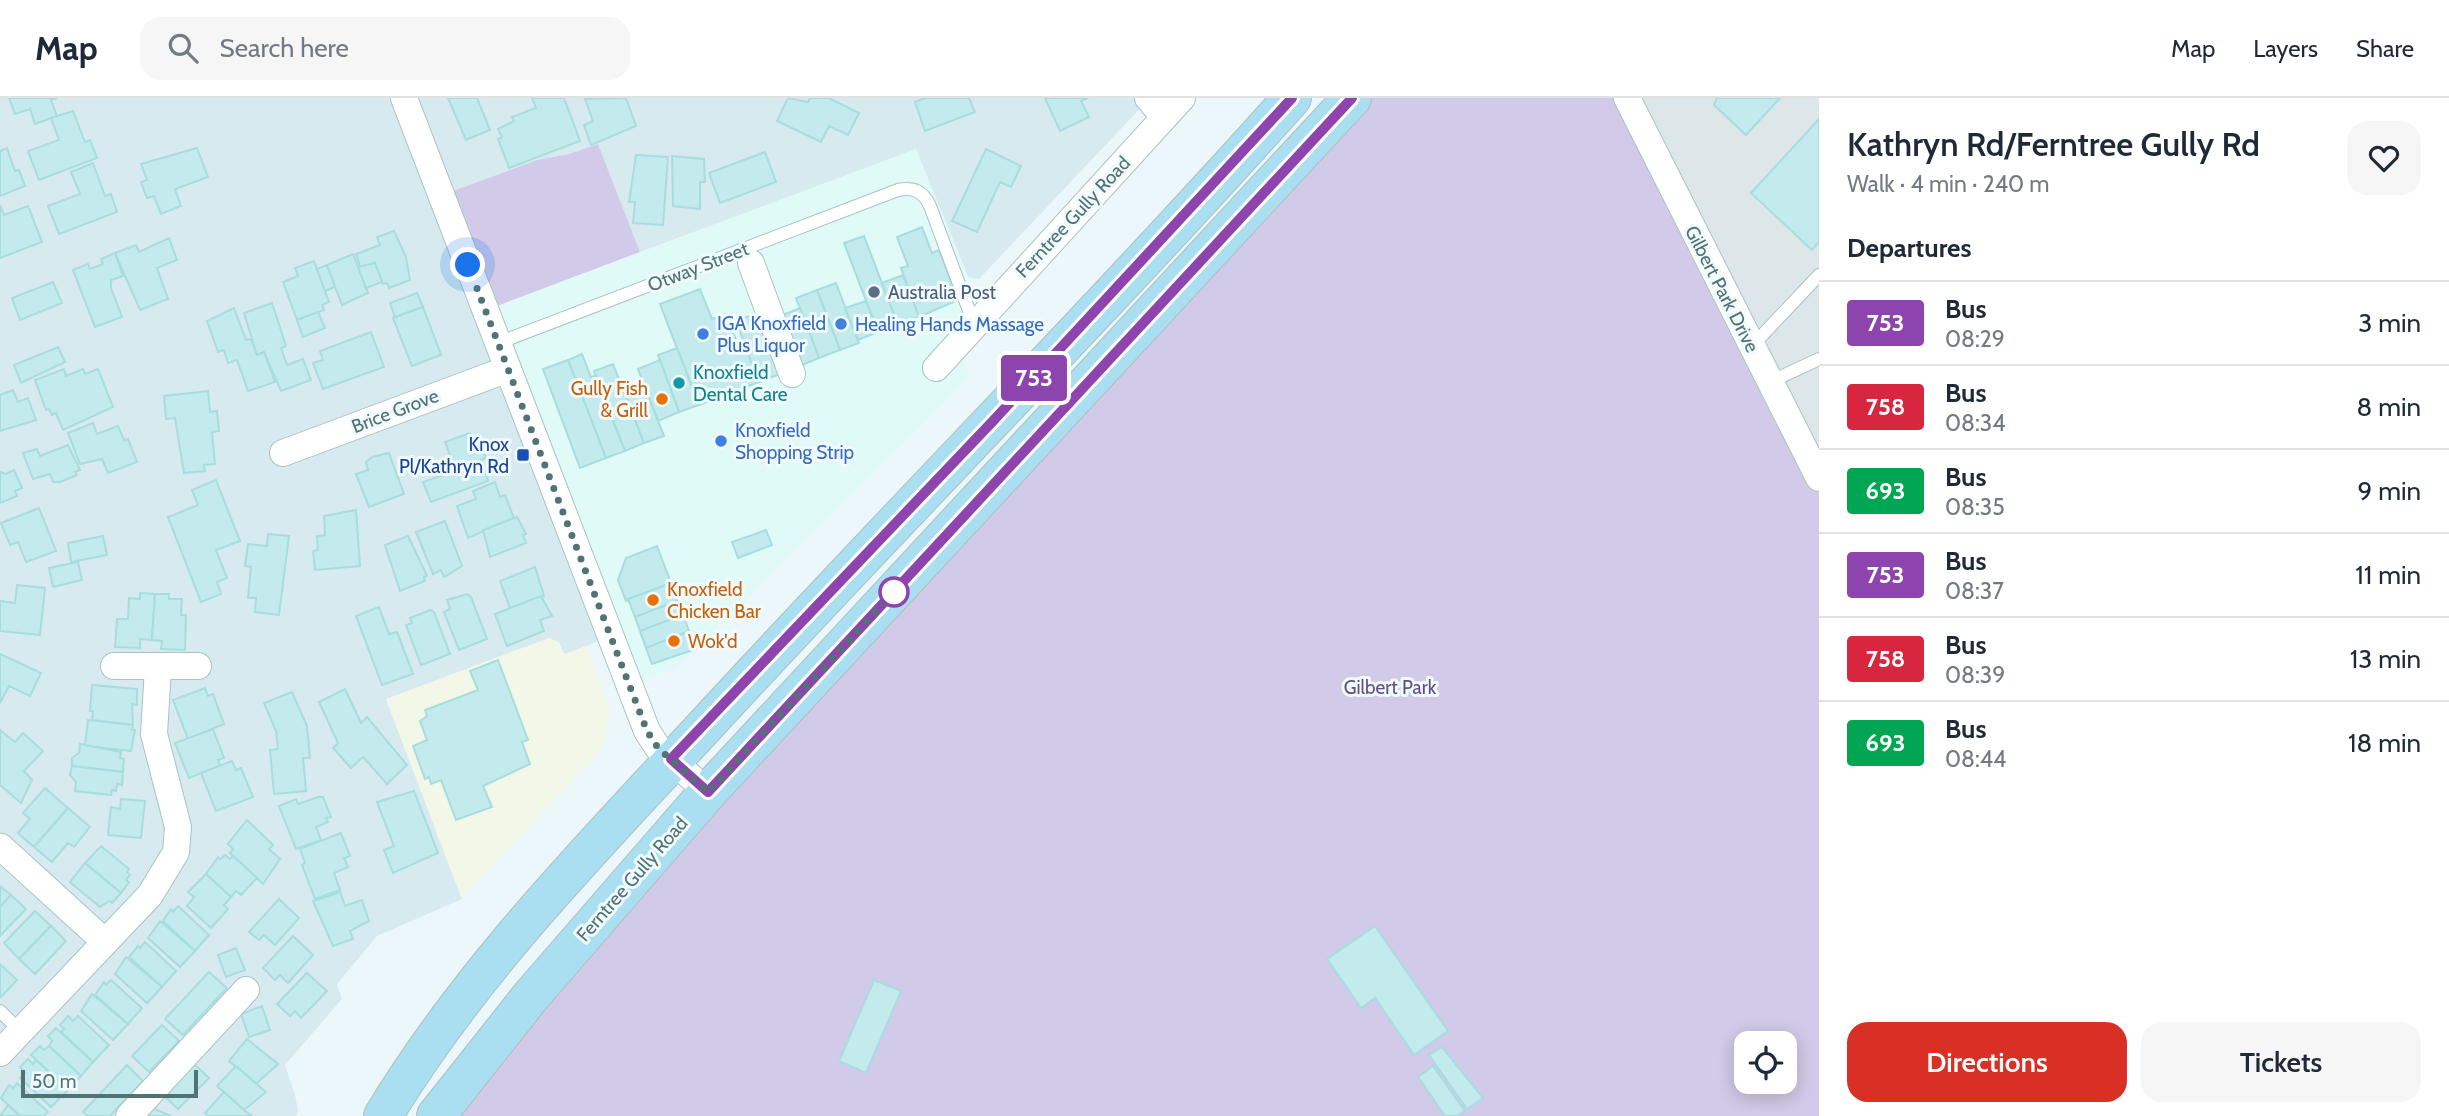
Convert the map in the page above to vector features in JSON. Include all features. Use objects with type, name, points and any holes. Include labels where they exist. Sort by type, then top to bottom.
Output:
[{"type":"main road","points":[[383,1116],[422,1055],[478,980],[671,759],[984,431],[1292,98]]},
{"type":"main road","name":"Ferntree Gully Road","points":[[436,1116],[531,996],[708,792],[1352,98]]},
{"type":"main road","points":[[984,431],[1017,460]]},
{"type":"street","points":[[404,98],[647,731],[658,748],[708,792]]},
{"type":"street","name":"Gilbert Park Drive","points":[[1627,98],[1819,478]]},
{"type":"street","name":"Ferntree Gully Road","points":[[936,368],[1165,104]]},
{"type":"street","points":[[751,263],[792,374]]},
{"type":"street","name":"Brice Grove","points":[[283,453],[508,369]]},
{"type":"street","points":[[114,666],[198,666]]},
{"type":"street","points":[[0,1053],[161,881],[176,852],[178,827],[154,734],[158,668]]},
{"type":"street","points":[[1,847],[104,941]]},
{"type":"street","points":[[129,1116],[246,990]]},
{"type":"lane","name":"Otway Street","points":[[498,343],[898,190],[916,190],[927,199],[974,324]]},
{"type":"lane","points":[[1752,346],[1819,275]]},
{"type":"lane","points":[[1770,382],[1819,359]]},
{"type":"lane","points":[[0,1011],[20,1031]]},
{"type":"shaded area","points":[[0,98],[1150,98],[979,279],[967,277],[916,149],[640,252],[598,144],[569,154],[537,160],[442,195],[611,636],[564,655],[386,699],[462,899],[377,936],[337,984],[342,999],[285,1065],[295,1095],[298,1110],[296,1116],[0,1116]]},
{"type":"shaded area","points":[[1627,98],[1819,98],[1819,478]]},
{"type":"shaded area","name":"Knoxfield Shopping Strip","points":[[916,149],[978,300],[945,336],[971,376],[676,668],[629,685],[486,311]]},
{"type":"shaded area","points":[[549,638],[559,642],[564,654],[586,646],[610,709],[604,746],[462,899],[386,699]]},
{"type":"green space","name":"Gilbert Park","points":[[1352,98],[1627,98],[1819,478],[1819,1116],[437,1116]]},
{"type":"green space","points":[[598,144],[640,252],[497,306],[453,191],[537,160],[569,154]]},
{"type":"building","points":[[9,98],[57,98],[51,100],[57,116],[35,124],[30,109],[15,114]]},
{"type":"building","points":[[448,98],[477,98],[490,130],[466,140]]},
{"type":"building","points":[[532,98],[564,98],[580,141],[509,168],[498,139],[502,137],[498,129],[514,121],[512,117],[536,108]]},
{"type":"building","points":[[626,98],[636,126],[591,145],[584,125],[593,121],[585,99]]},
{"type":"building","points":[[788,98],[808,102],[810,98],[829,98],[859,113],[848,135],[829,126],[821,142],[777,121]]},
{"type":"building","points":[[925,98],[969,98],[975,112],[925,131],[915,102]]},
{"type":"building","points":[[1045,98],[1088,98],[1081,101],[1089,117],[1060,131]]},
{"type":"building","points":[[1717,98],[1780,98],[1746,135],[1714,105]]},
{"type":"building","points":[[73,111],[85,142],[90,140],[97,158],[39,180],[28,151],[59,140],[51,118]]},
{"type":"building","points":[[1819,119],[1819,242],[1812,250],[1751,193]]},
{"type":"building","points":[[7,148],[15,171],[19,170],[25,186],[0,196],[0,151]]},
{"type":"building","points":[[197,148],[208,177],[175,189],[181,206],[161,214],[154,196],[147,198],[141,182],[147,180],[141,164]]},
{"type":"building","points":[[986,149],[1021,166],[1011,187],[1000,182],[977,232],[952,221]]},
{"type":"building","points":[[765,152],[776,182],[720,203],[709,173]]},
{"type":"building","points":[[636,155],[668,157],[663,225],[633,223],[635,202],[629,202]]},
{"type":"building","points":[[672,156],[704,159],[705,182],[700,182],[700,209],[673,206]]},
{"type":"building","points":[[93,163],[105,196],[111,194],[117,212],[59,234],[48,206],[80,194],[71,172]]},
{"type":"building","points":[[0,205],[4,215],[28,206],[42,242],[0,258]]},
{"type":"building","points":[[922,227],[932,253],[939,250],[958,300],[919,317],[901,268],[908,266],[897,237]]},
{"type":"building","points":[[394,231],[406,257],[410,280],[389,288],[387,283],[383,284],[375,263],[361,269],[356,254],[380,245],[377,237]]},
{"type":"building","name":"Australia Post","points":[[864,236],[898,325],[878,332],[844,243]]},
{"type":"building","points":[[169,238],[177,260],[157,268],[168,299],[140,310],[115,253],[136,245],[139,252]]},
{"type":"building","points":[[115,253],[123,276],[111,280],[111,288],[122,317],[95,327],[73,270],[88,264],[90,269],[103,264],[101,259]]},
{"type":"building","points":[[353,254],[368,293],[342,305],[327,265]]},
{"type":"building","points":[[314,261],[329,302],[322,305],[324,310],[297,320],[283,282],[298,276],[295,268]]},
{"type":"building","points":[[375,263],[382,282],[366,288],[358,267]]},
{"type":"building","points":[[327,265],[335,287],[325,291],[317,269]]},
{"type":"building","points":[[903,275],[919,317],[898,325],[882,283]]},
{"type":"building","points":[[53,282],[62,303],[20,320],[12,298]]},
{"type":"building","name":"Healing Hands Massage","points":[[836,283],[859,343],[840,350],[817,290]]},
{"type":"building","name":"IGA Knoxfield Plus Liquor","points":[[700,289],[712,319],[726,314],[740,350],[746,348],[759,382],[699,405],[660,304]]},
{"type":"building","points":[[817,290],[840,350],[819,358],[796,298]]},
{"type":"building","points":[[417,293],[423,307],[395,317],[390,303]]},
{"type":"building","points":[[866,301],[878,332],[858,340],[845,308]]},
{"type":"building","points":[[272,303],[286,346],[281,348],[287,365],[303,359],[311,380],[281,391],[264,352],[257,355],[244,313]]},
{"type":"building","points":[[423,307],[441,355],[412,366],[393,318]]},
{"type":"building","points":[[234,308],[246,340],[251,339],[257,355],[264,352],[275,382],[248,391],[237,360],[228,363],[224,350],[218,352],[207,321]]},
{"type":"building","points":[[800,308],[819,358],[800,366],[780,316]]},
{"type":"building","points":[[318,312],[325,328],[303,337],[297,320]]},
{"type":"building","points":[[757,313],[780,374],[759,382],[736,321]]},
{"type":"building","points":[[371,332],[384,367],[323,389],[313,363],[323,360],[320,351]]},
{"type":"building","points":[[58,347],[65,362],[21,383],[14,365]]},
{"type":"building","name":"Knoxfield Dental Care","points":[[677,348],[699,405],[679,412],[658,355]]},
{"type":"building","points":[[582,354],[591,377],[595,376],[625,451],[606,458],[568,360]]},
{"type":"building","points":[[568,360],[606,458],[580,468],[543,369]]},
{"type":"building","name":"Gully Fish & Grill","points":[[660,360],[679,412],[658,421],[638,369]]},
{"type":"building","points":[[613,364],[644,443],[625,451],[594,371]]},
{"type":"building","points":[[64,369],[66,376],[83,369],[85,374],[98,369],[113,407],[63,430],[56,413],[52,415],[49,409],[46,410],[35,380]]},
{"type":"building","points":[[644,385],[664,436],[644,443],[625,393]]},
{"type":"building","points":[[13,390],[18,402],[28,398],[36,420],[0,431],[0,395]]},
{"type":"building","points":[[208,391],[210,412],[217,411],[219,431],[212,432],[215,464],[204,465],[205,471],[184,473],[175,418],[166,419],[164,396]]},
{"type":"building","points":[[93,423],[97,434],[118,426],[124,440],[128,439],[137,462],[108,473],[102,459],[80,464],[68,433]]},
{"type":"building","points":[[470,433],[474,444],[480,442],[486,458],[481,460],[488,481],[431,502],[423,482],[456,470],[445,442]]},
{"type":"building","points":[[68,445],[80,470],[75,472],[77,475],[60,482],[53,482],[50,474],[33,479],[23,453],[37,449],[40,456]]},
{"type":"building","points":[[389,453],[404,494],[369,507],[356,474],[368,470],[366,462],[372,457]]},
{"type":"building","points":[[14,470],[22,488],[15,491],[17,496],[0,503],[0,472],[6,474]]},
{"type":"building","points":[[216,480],[240,541],[216,550],[227,578],[217,582],[221,594],[201,602],[168,517],[198,505],[192,490]]},
{"type":"building","points":[[495,482],[500,497],[505,495],[514,518],[468,538],[457,506],[476,499],[473,491]]},
{"type":"building","points":[[39,508],[56,551],[26,562],[18,542],[10,545],[1,523]]},
{"type":"building","points":[[356,510],[360,566],[315,570],[313,551],[318,550],[317,536],[325,535],[324,516]]},
{"type":"building","points":[[517,517],[526,534],[523,535],[526,543],[490,557],[483,530]]},
{"type":"building","points":[[445,521],[462,566],[444,577],[441,570],[433,574],[416,532]]},
{"type":"building","points":[[766,530],[772,545],[738,558],[732,542]]},
{"type":"building","points":[[268,534],[289,536],[279,615],[255,612],[256,598],[248,598],[251,567],[245,566],[248,544],[267,546]]},
{"type":"building","points":[[103,536],[107,555],[71,562],[68,543]]},
{"type":"building","points":[[408,536],[427,576],[424,577],[425,581],[400,591],[385,545]]},
{"type":"building","points":[[657,546],[671,583],[626,601],[618,580],[626,558]]},
{"type":"building","points":[[78,562],[82,580],[53,587],[49,568]]},
{"type":"building","points":[[535,567],[544,596],[510,608],[500,581]]},
{"type":"building","name":"Knoxfield Chicken Bar","points":[[671,583],[677,601],[635,617],[628,599]]},
{"type":"building","points":[[17,585],[45,588],[40,635],[0,631],[0,601],[15,603]]},
{"type":"building","points":[[140,593],[155,594],[152,640],[140,639],[140,648],[115,647],[117,619],[128,619],[129,598],[140,599]]},
{"type":"building","points":[[155,594],[169,594],[169,599],[182,599],[181,615],[186,615],[185,650],[161,649],[162,641],[152,640]]},
{"type":"building","points":[[467,594],[471,597],[487,639],[459,650],[444,612],[450,609],[447,600]]},
{"type":"building","points":[[541,596],[552,616],[540,620],[544,631],[507,646],[495,614]]},
{"type":"building","points":[[677,601],[683,615],[640,631],[635,617]]},
{"type":"building","points":[[379,607],[389,634],[397,632],[413,674],[382,685],[356,616]]},
{"type":"building","points":[[430,610],[434,612],[450,654],[421,665],[406,625],[412,623],[410,618]]},
{"type":"building","points":[[683,615],[689,631],[646,648],[640,631]]},
{"type":"building","points":[[689,631],[696,649],[652,664],[646,648]]},
{"type":"building","points":[[0,654],[41,673],[30,696],[9,686],[0,703]]},
{"type":"building","points":[[498,660],[528,740],[522,742],[530,764],[483,786],[492,807],[456,820],[441,780],[431,784],[429,777],[425,779],[413,746],[427,740],[420,721],[427,716],[425,710],[478,690],[470,671]]},
{"type":"building","points":[[92,685],[137,689],[137,705],[132,704],[133,725],[92,720]]},
{"type":"building","points":[[205,688],[208,696],[213,694],[224,724],[188,739],[173,700]]},
{"type":"building","points":[[345,689],[361,723],[367,717],[407,765],[387,784],[363,757],[351,768],[333,748],[338,743],[319,702]]},
{"type":"building","points":[[292,692],[307,726],[310,758],[303,758],[306,791],[274,794],[270,750],[278,749],[276,731],[264,703]]},
{"type":"building","points":[[88,720],[133,725],[132,730],[135,730],[131,751],[85,746]]},
{"type":"building","points":[[213,729],[224,758],[218,760],[220,766],[189,778],[175,743]]},
{"type":"building","points":[[0,730],[15,742],[23,733],[43,751],[24,771],[32,780],[21,803],[0,785]]},
{"type":"building","points":[[80,744],[121,752],[120,758],[124,759],[123,772],[72,766],[72,758],[79,753]]},
{"type":"building","points":[[232,761],[236,770],[241,768],[253,797],[216,811],[201,773]]},
{"type":"building","points":[[72,766],[123,772],[122,785],[117,784],[116,791],[112,790],[111,795],[75,791],[76,782],[70,775]]},
{"type":"building","points":[[45,788],[68,808],[34,847],[18,833],[30,819],[23,813]]},
{"type":"building","points":[[414,791],[438,853],[393,873],[384,850],[394,846],[377,802]]},
{"type":"building","points":[[323,797],[331,817],[326,818],[328,822],[316,827],[321,840],[296,849],[279,806],[296,799],[298,804]]},
{"type":"building","points":[[121,799],[145,801],[141,838],[108,835],[111,807],[120,809]]},
{"type":"building","points":[[68,808],[90,827],[74,847],[68,843],[52,862],[34,847]]},
{"type":"building","points":[[247,820],[273,845],[269,849],[280,859],[263,884],[230,853],[233,849],[228,844]]},
{"type":"building","points":[[341,833],[350,856],[344,858],[348,867],[334,873],[340,890],[315,899],[302,865],[305,863],[300,849]]},
{"type":"building","points":[[101,846],[129,869],[127,872],[130,875],[126,880],[129,882],[121,893],[85,863]]},
{"type":"building","points":[[225,855],[230,859],[233,856],[257,878],[241,895],[236,891],[231,897],[206,874],[218,857],[221,859]]},
{"type":"building","points":[[85,863],[121,893],[112,903],[109,901],[100,907],[70,882]]},
{"type":"building","points":[[206,874],[231,897],[224,905],[228,909],[211,928],[187,906],[194,897],[188,892]]},
{"type":"building","points":[[0,886],[11,895],[0,907]]},
{"type":"building","points":[[340,892],[345,906],[362,900],[369,921],[350,931],[353,939],[333,946],[313,901]]},
{"type":"building","points":[[11,895],[26,909],[0,936],[0,907]]},
{"type":"building","points":[[279,899],[299,918],[275,945],[264,935],[259,940],[249,932]]},
{"type":"building","points":[[178,906],[209,935],[195,951],[163,921],[171,909],[173,912]]},
{"type":"building","points":[[35,911],[51,926],[19,959],[4,943]]},
{"type":"building","points":[[160,921],[195,951],[180,967],[148,938]]},
{"type":"building","points":[[51,926],[66,941],[35,974],[19,959]]},
{"type":"building","points":[[1375,926],[1448,1031],[1414,1055],[1375,998],[1361,1008],[1327,959]]},
{"type":"building","points":[[293,936],[313,955],[288,983],[280,975],[275,980],[263,968]]},
{"type":"building","points":[[145,942],[176,971],[162,987],[129,957]]},
{"type":"building","points":[[236,948],[245,970],[226,977],[218,955]]},
{"type":"building","points":[[126,957],[162,987],[147,1003],[115,974]]},
{"type":"building","points":[[0,964],[17,980],[1,997],[0,996]]},
{"type":"building","points":[[209,972],[227,988],[183,1035],[165,1019]]},
{"type":"building","points":[[307,973],[327,991],[301,1018],[295,1011],[290,1016],[277,1004]]},
{"type":"building","points":[[111,980],[142,1008],[128,1024],[95,995],[104,982],[106,985]]},
{"type":"building","points":[[874,980],[901,991],[866,1073],[839,1061]]},
{"type":"building","points":[[92,994],[128,1024],[113,1040],[81,1011]]},
{"type":"building","points":[[262,1006],[270,1030],[249,1037],[241,1014]]},
{"type":"building","points":[[68,1016],[73,1021],[78,1016],[109,1045],[93,1062],[61,1032],[64,1029],[60,1025]]},
{"type":"building","points":[[162,1025],[179,1041],[149,1072],[132,1056]]},
{"type":"building","points":[[56,1028],[93,1062],[81,1076],[49,1046],[52,1041],[48,1036]]},
{"type":"building","points":[[247,1039],[278,1064],[256,1084],[229,1061]]},
{"type":"building","points":[[40,1046],[44,1050],[49,1046],[81,1076],[68,1090],[31,1055]]},
{"type":"building","points":[[1442,1047],[1483,1098],[1467,1109],[1429,1055]]},
{"type":"building","points":[[28,1059],[33,1064],[36,1060],[68,1090],[51,1107],[20,1078],[25,1073],[20,1067]]},
{"type":"building","points":[[191,1061],[209,1078],[178,1109],[161,1093]]},
{"type":"building","points":[[127,1065],[143,1081],[110,1116],[88,1116],[83,1112]]},
{"type":"building","points":[[236,1066],[266,1092],[244,1110],[217,1086]]},
{"type":"building","points":[[1433,1066],[1465,1111],[1457,1116],[1445,1116],[1418,1077]]},
{"type":"building","points":[[17,1083],[48,1112],[44,1116],[20,1116],[1,1098],[9,1085],[13,1088]]},
{"type":"building","points":[[224,1092],[252,1116],[209,1116],[205,1113]]},
{"type":"building","points":[[8,1105],[20,1116],[0,1116]]},
{"type":"building","points":[[152,1108],[171,1116],[149,1116]]},
{"type":"bus line","name":"753","points":[[1292,98],[993,421],[671,759],[708,792],[1352,98]]},
{"type":"place","name":"Australia Post","points":[[874,292]]},
{"type":"place","name":"Healing Hands Massage","points":[[841,324]]},
{"type":"place","name":"IGA Knoxfield Plus Liquor","points":[[703,334]]},
{"type":"place","name":"Knoxfield Dental Care","points":[[679,383]]},
{"type":"place","name":"Gully Fish & Grill","points":[[662,399]]},
{"type":"place","name":"Knoxfield Shopping Strip","points":[[721,441]]},
{"type":"place","name":"Knox Pl/Kathryn Rd","points":[[523,455]]},
{"type":"place","name":"Knoxfield Chicken Bar","points":[[653,600]]},
{"type":"place","name":"Wok'd","points":[[674,641]]},
{"type":"route","points":[[468,265],[647,731],[658,748],[708,792],[894,592]]}]
